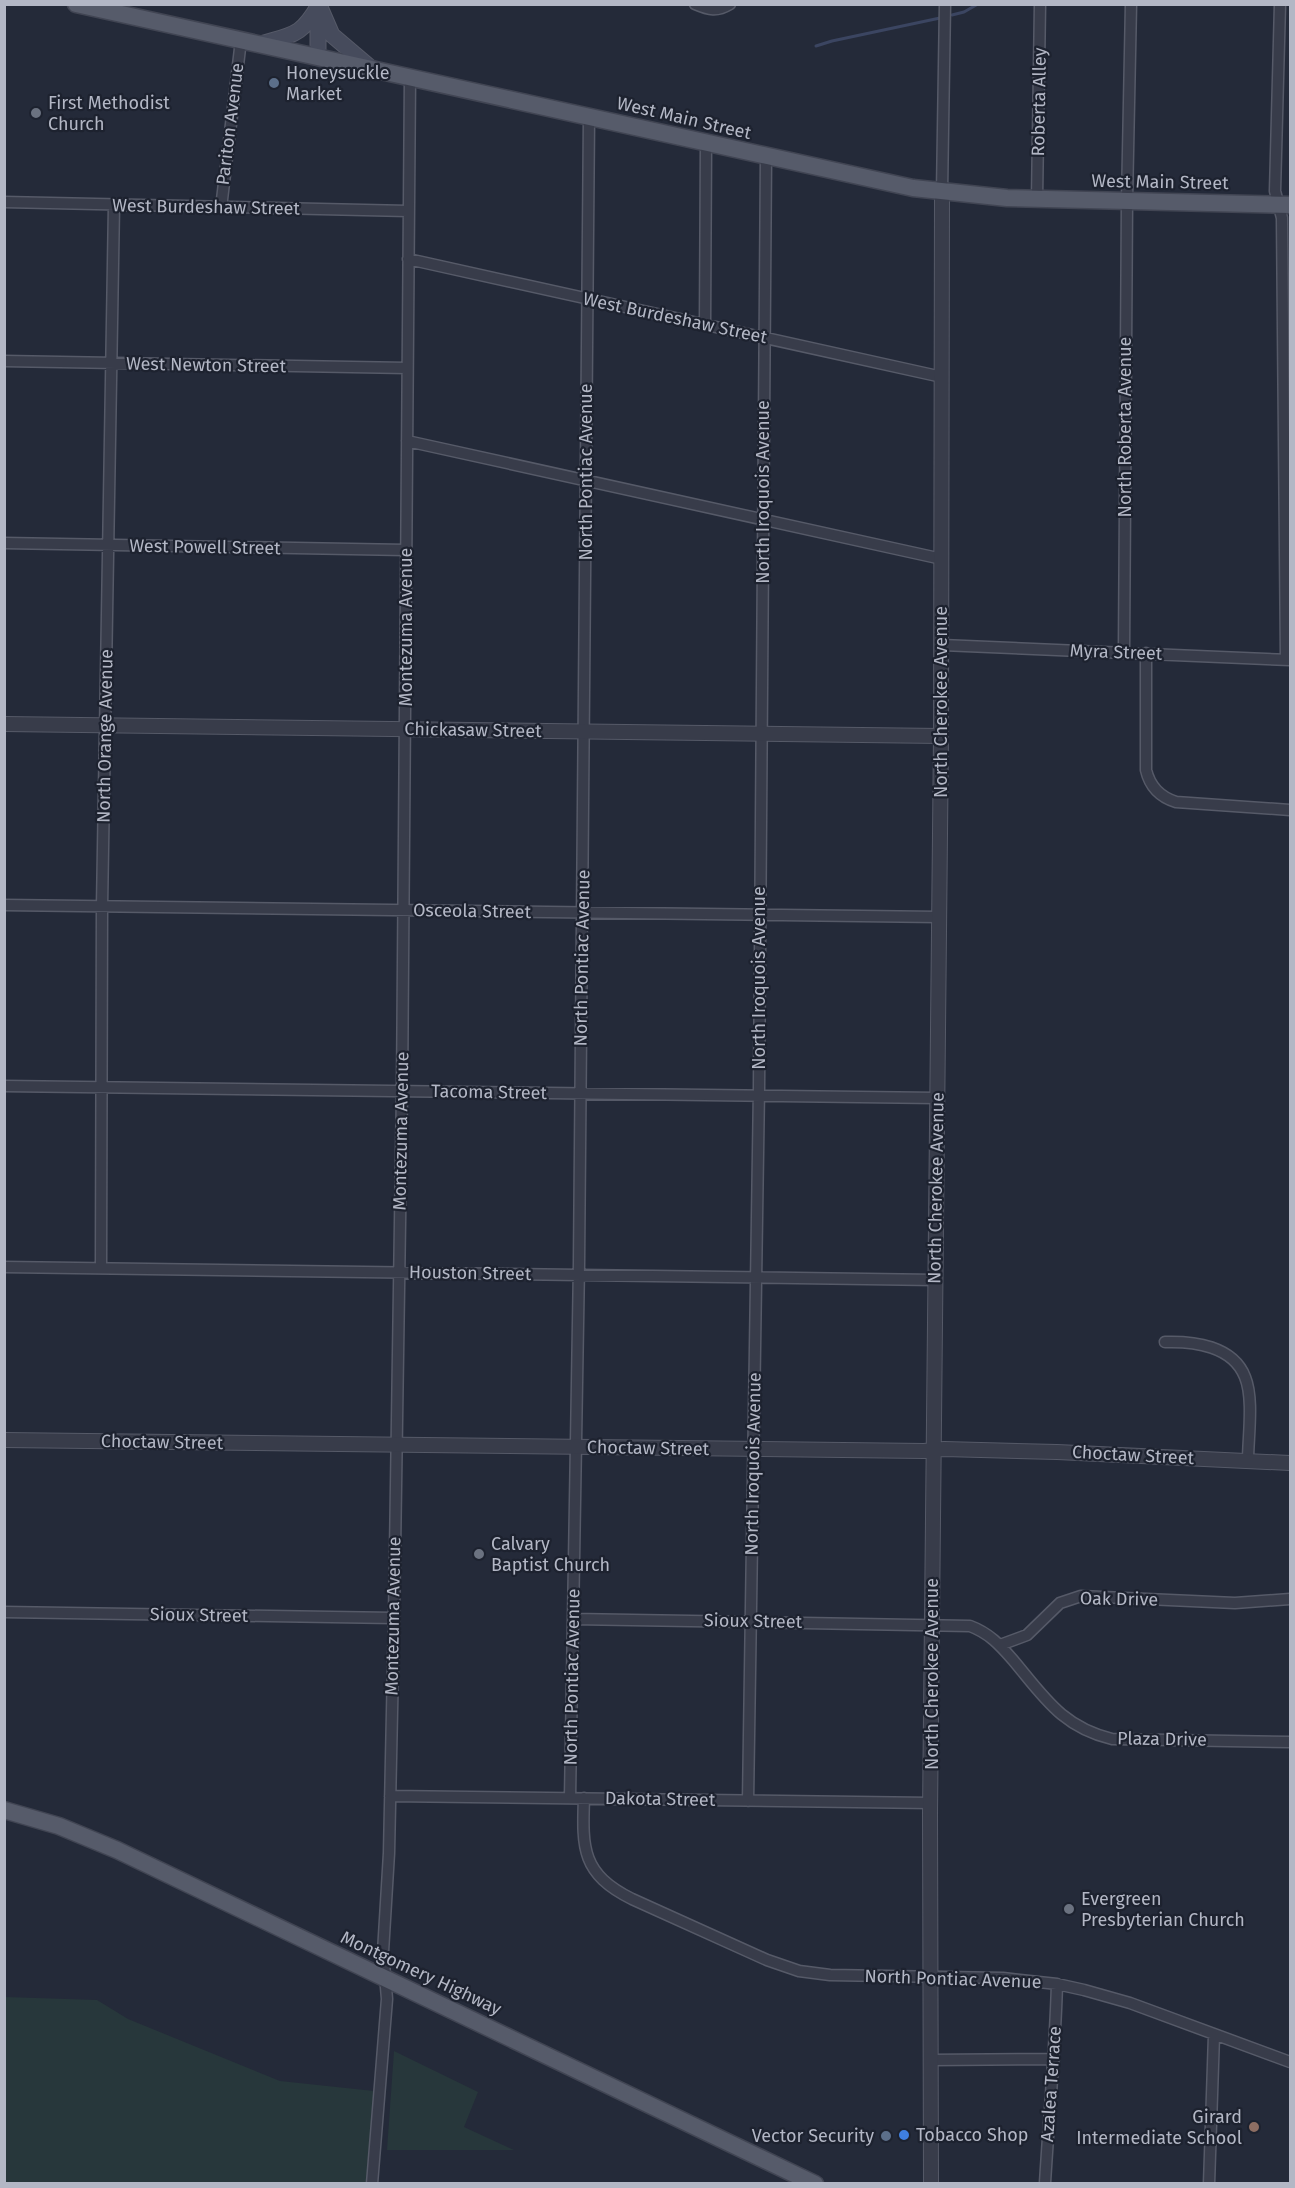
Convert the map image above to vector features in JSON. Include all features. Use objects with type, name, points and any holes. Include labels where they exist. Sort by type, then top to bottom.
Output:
[{"type":"main road","name":"West Main Street","points":[[76,4],[94,6],[913,188],[1037,199],[1284,205]]},
{"type":"main road","points":[[261,44],[295,34],[303,29],[319,4]]},
{"type":"main road","points":[[318,57],[319,4]]},
{"type":"main road","points":[[319,4],[332,35],[372,69]]},
{"type":"main road","name":"Montgomery Highway","points":[[4,1810],[58,1826],[117,1850],[815,2184]]},
{"type":"street","points":[[695,4],[709,10],[720,11],[730,4]]},
{"type":"street","points":[[942,192],[945,4]]},
{"type":"street","name":"Roberta Alley","points":[[1037,199],[1040,4]]},
{"type":"street","name":"North Roberta Avenue","points":[[1124,652],[1126,201],[1131,4]]},
{"type":"street","points":[[1280,4],[1275,191],[1284,205],[1282,218],[1288,659]]},
{"type":"street","name":"Pariton Avenue","points":[[220,208],[241,40]]},
{"type":"street","name":"Montezuma Avenue","points":[[372,2184],[387,1999],[383,1952],[390,1796],[402,1091],[410,77]]},
{"type":"street","name":"North Pontiac Avenue","points":[[570,1798],[579,1274],[589,117]]},
{"type":"street","points":[[705,325],[706,143]]},
{"type":"street","name":"North Iroquois Avenue","points":[[748,1801],[760,914],[766,156]]},
{"type":"street","name":"North Cherokee Avenue","points":[[932,2184],[930,1977],[942,645],[942,192]]},
{"type":"street","name":"West Burdeshaw Street","points":[[4,202],[408,211]]},
{"type":"street","name":"North Orange Avenue","points":[[101,1268],[102,907],[114,205]]},
{"type":"street","name":"West Burdeshaw Street","points":[[408,259],[942,377]]},
{"type":"street","name":"West Newton Street","points":[[4,361],[407,368]]},
{"type":"street","points":[[407,441],[942,559]]},
{"type":"street","name":"West Powell Street","points":[[4,543],[406,550]]},
{"type":"street","name":"Myra Street","points":[[942,645],[1288,659]]},
{"type":"street","points":[[1146,653],[1146,770],[1156,791],[1176,802],[1290,810]]},
{"type":"street","name":"Chickasaw Street","points":[[4,724],[941,736]]},
{"type":"street","name":"Osceola Street","points":[[4,905],[939,917]]},
{"type":"street","name":"Tacoma Street","points":[[4,1086],[937,1098]]},
{"type":"street","name":"Houston Street","points":[[4,1267],[936,1280]]},
{"type":"street","points":[[1165,1342],[1198,1343],[1227,1355],[1237,1364],[1245,1377],[1248,1390],[1248,1461]]},
{"type":"street","name":"Choctaw Street","points":[[4,1440],[1057,1452],[1290,1463]]},
{"type":"street","name":"Oak Drive","points":[[1000,1645],[1027,1635],[1060,1603],[1081,1596],[1234,1603],[1290,1599]]},
{"type":"street","name":"Sioux Street","points":[[4,1612],[393,1618]]},
{"type":"street","name":"Sioux Street","points":[[573,1619],[932,1625]]},
{"type":"street","points":[[932,1625],[970,1626],[989,1635],[1000,1645]]},
{"type":"street","name":"Plaza Drive","points":[[1000,1645],[1056,1711],[1081,1729],[1095,1735],[1112,1739],[1290,1742]]},
{"type":"street","name":"Dakota Street","points":[[390,1796],[931,1803]]},
{"type":"street","name":"North Pontiac Avenue","points":[[584,1798],[583,1839],[586,1854],[600,1878],[619,1892],[767,1960],[799,1971],[830,1975],[1003,1978],[1057,1984],[1130,2003],[1290,2062]]},
{"type":"street","name":"Azalea Terrace","points":[[1045,2183],[1057,1984]]},
{"type":"street","points":[[1209,2184],[1214,2035]]},
{"type":"street","points":[[931,2060],[1054,2059]]},
{"type":"shaded area","points":[[5,1997],[97,2000],[128,2019],[280,2081],[374,2091],[368,2183],[5,2184]]},
{"type":"shaded area","points":[[394,2051],[478,2092],[464,2127],[514,2150],[387,2150]]},
{"type":"waterway","points":[[952,15],[964,12],[978,4]]},
{"type":"waterway","points":[[816,46],[940,18]]},
{"type":"place","name":"Honeysuckle Market","points":[[274,83]]},
{"type":"place","name":"First Methodist Church","points":[[36,113]]},
{"type":"place","name":"Calvary Baptist Church","points":[[479,1554]]},
{"type":"place","name":"Evergreen Presbyterian Church","points":[[1069,1909]]},
{"type":"place","name":"Girard Intermediate School","points":[[1254,2127]]},
{"type":"place","name":"Tobacco Shop","points":[[904,2135]]},
{"type":"place","name":"Vector Security","points":[[886,2136]]}]
